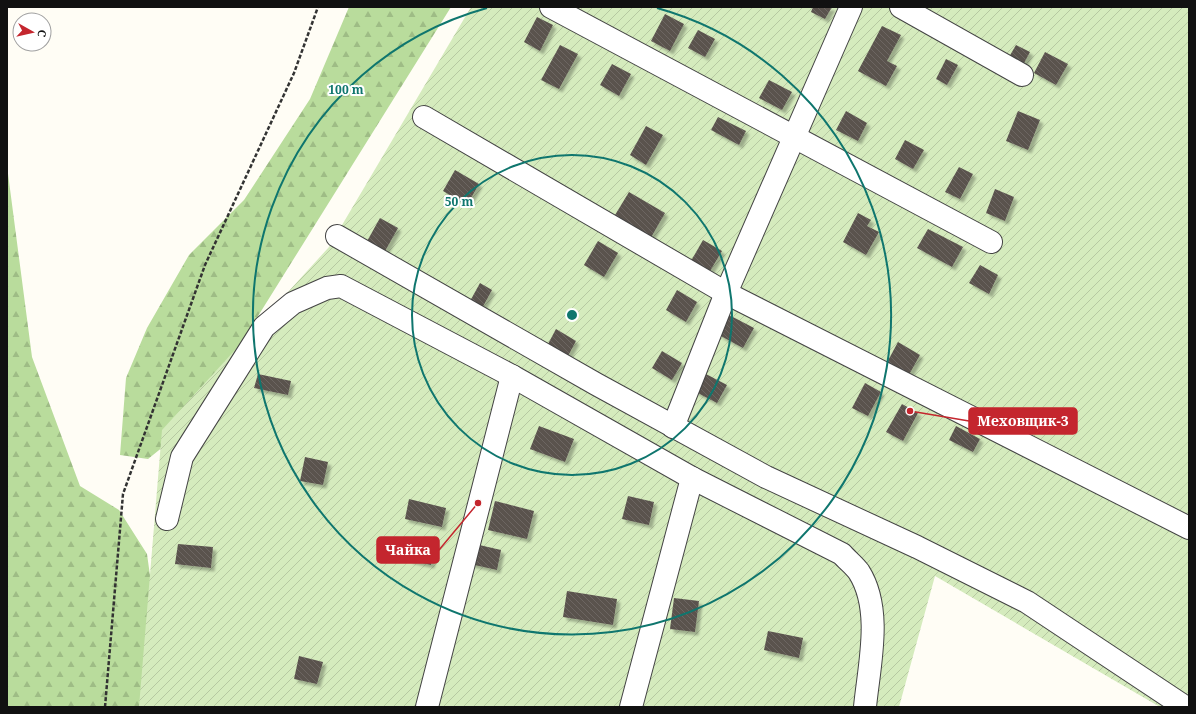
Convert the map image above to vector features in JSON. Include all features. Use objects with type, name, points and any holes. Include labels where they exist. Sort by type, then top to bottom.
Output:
[{"type":"lane","points":[[551,7],[991,242]]},
{"type":"lane","points":[[673,427],[726,293],[851,7]]},
{"type":"lane","points":[[901,7],[1022,76]]},
{"type":"lane","points":[[424,117],[726,293],[1189,528]]},
{"type":"lane","points":[[337,236],[673,427],[766,477],[917,547],[1027,602],[1185,707]]},
{"type":"lane","points":[[167,519],[182,457],[264,327],[293,303],[327,288],[341,286],[512,376],[692,478],[842,554],[858,571],[868,591],[873,620],[866,707]]},
{"type":"lane","points":[[426,707],[512,376]]},
{"type":"lane","points":[[631,707],[692,478]]},
{"type":"path","points":[[105,707],[123,494],[205,265],[294,73],[318,7]]},
{"type":"green space","points":[[349,7],[451,7],[190,425],[148,459],[120,455],[126,378],[147,328],[189,255],[244,200],[310,99]]},
{"type":"green space","points":[[471,7],[1189,7],[1189,707],[1160,707],[935,576],[899,707],[139,707],[162,430],[329,247]]},
{"type":"green space","points":[[7,166],[32,357],[80,486],[119,510],[147,554],[158,633],[153,707],[7,707]]},
{"type":"building","points":[[813,7],[832,7],[825,19],[811,12]]},
{"type":"building","points":[[665,14],[684,24],[670,51],[651,41]]},
{"type":"building","points":[[537,17],[553,25],[540,51],[524,42]]},
{"type":"building","points":[[882,26],[901,35],[887,61],[897,66],[886,86],[858,71]]},
{"type":"building","points":[[698,30],[715,39],[705,57],[688,48]]},
{"type":"building","points":[[560,45],[578,54],[559,89],[541,80]]},
{"type":"building","points":[[1016,45],[1030,52],[1023,65],[1009,57]]},
{"type":"building","points":[[1045,52],[1068,64],[1056,85],[1034,73]]},
{"type":"building","points":[[946,59],[958,65],[947,85],[936,79]]},
{"type":"building","points":[[612,64],[631,74],[619,96],[600,85]]},
{"type":"building","points":[[769,80],[792,92],[782,110],[759,98]]},
{"type":"building","points":[[846,111],[867,123],[858,141],[836,130]]},
{"type":"building","points":[[1018,111],[1040,120],[1028,150],[1006,141]]},
{"type":"building","points":[[718,117],[746,131],[739,145],[711,130]]},
{"type":"building","points":[[646,126],[663,135],[646,165],[630,155]]},
{"type":"building","points":[[905,140],[924,150],[913,169],[895,159]]},
{"type":"building","points":[[959,167],[973,174],[960,199],[945,192]]},
{"type":"building","points":[[455,170],[479,184],[467,205],[443,191]]},
{"type":"building","points":[[995,189],[1014,197],[1005,221],[986,213]]},
{"type":"building","points":[[629,192],[665,213],[649,241],[612,220]]},
{"type":"building","points":[[858,213],[871,220],[867,226],[879,232],[866,255],[843,242]]},
{"type":"building","points":[[380,218],[398,228],[384,253],[366,243]]},
{"type":"building","points":[[928,229],[963,247],[952,267],[917,248]]},
{"type":"building","points":[[703,240],[722,251],[710,271],[691,261]]},
{"type":"building","points":[[598,241],[618,253],[604,277],[584,265]]},
{"type":"building","points":[[980,265],[998,275],[989,294],[969,283]]},
{"type":"building","points":[[480,283],[492,290],[481,310],[469,303]]},
{"type":"building","points":[[677,290],[697,302],[686,322],[666,310]]},
{"type":"building","points":[[729,315],[754,328],[743,348],[719,335]]},
{"type":"building","points":[[556,329],[576,341],[568,356],[548,344]]},
{"type":"building","points":[[898,342],[920,355],[906,380],[884,368]]},
{"type":"building","points":[[662,351],[682,363],[672,380],[652,368]]},
{"type":"building","points":[[704,373],[727,385],[717,403],[694,391]]},
{"type":"building","points":[[258,374],[291,381],[288,395],[254,388]]},
{"type":"building","points":[[865,383],[881,392],[868,416],[852,408]]},
{"type":"building","points":[[902,404],[918,413],[903,441],[886,432]]},
{"type":"building","points":[[539,426],[574,439],[565,462],[530,449]]},
{"type":"building","points":[[956,426],[980,439],[973,452],[949,440]]},
{"type":"building","points":[[305,457],[328,462],[323,485],[300,481]]},
{"type":"building","points":[[628,496],[654,502],[649,525],[622,519]]},
{"type":"building","points":[[409,499],[446,508],[442,527],[405,519]]},
{"type":"building","points":[[495,501],[534,511],[527,539],[488,530]]},
{"type":"building","points":[[414,537],[436,542],[431,565],[409,560]]},
{"type":"building","points":[[178,544],[213,547],[211,568],[175,564]]},
{"type":"building","points":[[475,544],[501,550],[497,570],[470,564]]},
{"type":"building","points":[[567,591],[617,599],[613,625],[563,617]]},
{"type":"building","points":[[674,598],[699,601],[695,632],[670,629]]},
{"type":"building","points":[[768,631],[803,638],[799,658],[764,650]]},
{"type":"building","points":[[299,656],[323,662],[317,684],[294,679]]},
{"type":"place","name":"Меховщик-3","points":[[910,411]]},
{"type":"place","name":"Чайка","points":[[478,503]]}]
